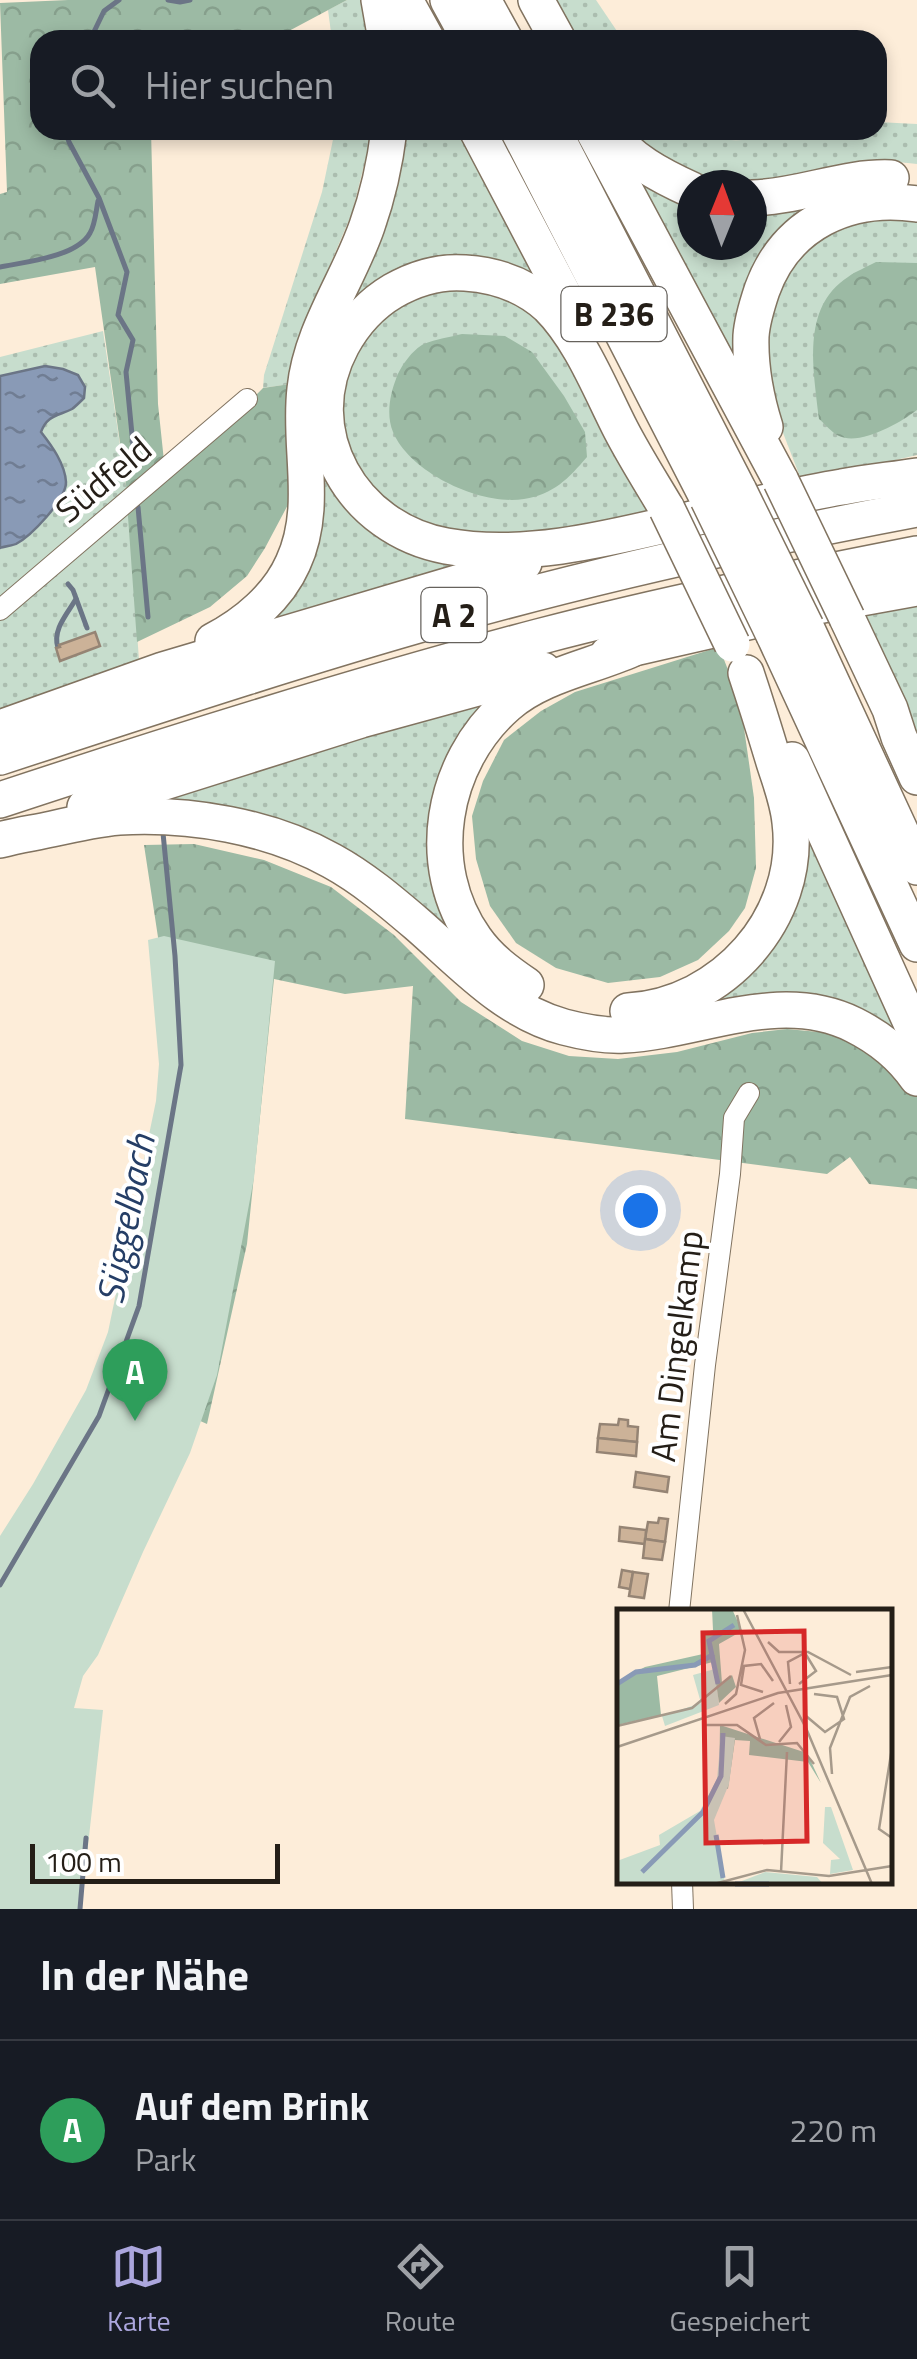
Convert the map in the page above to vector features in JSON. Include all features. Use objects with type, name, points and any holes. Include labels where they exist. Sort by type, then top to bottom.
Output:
[{"type":"highway","points":[[379,0],[384,30]]},
{"type":"highway","points":[[406,0],[422,30]]},
{"type":"highway","points":[[448,0],[464,30]]},
{"type":"highway","points":[[483,0],[500,30]]},
{"type":"highway","points":[[524,0],[540,30]]},
{"type":"highway","points":[[536,0],[552,30]]},
{"type":"highway","points":[[163,670],[250,618],[293,564],[306,515],[303,411],[309,362],[366,228],[384,166],[387,140]]},
{"type":"highway","points":[[482,140],[617,398],[739,659],[816,811],[917,1036]]},
{"type":"highway","name":"B 236","points":[[524,140],[724,495]]},
{"type":"highway","name":"B 236","points":[[559,140],[790,631],[917,867]]},
{"type":"highway","points":[[599,140],[782,481],[890,709],[917,777]]},
{"type":"highway","points":[[618,140],[634,156],[677,183]]},
{"type":"highway","points":[[767,197],[882,178],[917,180]]},
{"type":"highway","points":[[782,481],[758,402],[754,372],[751,334],[766,279],[793,239],[834,212],[867,202],[917,204]]},
{"type":"highway","points":[[606,538],[515,550],[482,550],[444,546],[416,537],[374,514],[343,477],[326,419],[326,390],[334,360],[367,310],[407,282],[455,272],[482,274],[525,289],[548,307],[566,329],[667,508]]},
{"type":"highway","points":[[844,486],[917,467]]},
{"type":"highway","points":[[0,728],[163,670],[606,538],[844,486],[917,476]]},
{"type":"highway","name":"A 2","points":[[0,757],[445,618],[675,560],[917,509]]},
{"type":"highway","name":"A 2","points":[[0,800],[358,686],[542,636],[917,554]]},
{"type":"highway","points":[[8,838],[42,821],[361,720],[523,675],[818,606],[917,588]]},
{"type":"highway","name":"B 236","points":[[790,631],[917,944]]},
{"type":"highway","points":[[632,649],[533,687],[510,702],[469,750],[456,779],[445,821],[444,854],[450,884],[475,939],[499,967],[532,990],[575,1006],[610,1012],[647,1010],[707,988],[731,971],[754,945],[782,893],[791,845],[790,821],[739,659]]},
{"type":"highway","points":[[890,709],[917,754]]},
{"type":"highway","points":[[8,838],[87,821],[154,816],[258,832],[330,860],[362,880],[484,984],[531,1015],[592,1033],[621,1035],[772,1010],[808,1010],[841,1019],[875,1036],[917,1078]]},
{"type":"street","name":"Südfeld","points":[[0,610],[247,399]]},
{"type":"street","name":"Am Dingelkamp","points":[[679,1609],[734,1118],[749,1093]]},
{"type":"street","points":[[682,1884],[683,1909]]},
{"type":"green space","points":[[347,0],[363,0],[369,30],[331,30],[328,10]]},
{"type":"green space","points":[[347,0],[291,30],[30,30],[30,140],[151,140],[158,404],[164,461],[127,492],[95,267],[0,284],[0,194],[7,192],[0,3]]},
{"type":"green space","points":[[548,0],[596,0],[616,30],[567,30]]},
{"type":"green space","points":[[887,122],[917,124],[917,164],[856,164],[767,179],[767,170],[680,170],[640,140],[887,140]]},
{"type":"green space","points":[[333,140],[370,140],[352,213],[316,298],[290,384],[263,388],[264,375],[322,192]]},
{"type":"green space","points":[[393,140],[464,140],[541,284],[518,273],[358,302],[331,478],[482,560],[256,626],[271,609],[311,429]]},
{"type":"green space","points":[[634,170],[677,192],[677,251]]},
{"type":"green space","points":[[843,191],[802,217],[745,378],[682,260],[767,260],[767,204]]},
{"type":"green space","points":[[861,217],[917,217],[917,455],[802,482],[780,425],[767,366],[765,332],[772,300],[806,245]]},
{"type":"green space","points":[[876,262],[917,263],[917,410],[880,432],[848,438],[836,435],[819,419],[813,361],[816,323],[833,290]]},
{"type":"green space","points":[[449,287],[483,289],[521,303],[548,324],[655,511],[563,530],[476,533],[421,523],[386,503],[366,485],[350,463],[341,434],[341,395],[352,357],[372,324],[386,312],[408,300]]},
{"type":"green space","points":[[103,331],[127,492],[139,660],[0,713],[0,548],[26,536],[60,501],[55,450],[41,432],[50,419],[73,408],[45,366],[0,376],[0,357]]},
{"type":"green space","points":[[462,334],[505,336],[532,352],[585,432],[587,457],[552,489],[535,497],[507,500],[468,492],[415,461],[393,432],[391,398],[404,364],[424,344]]},
{"type":"green space","points":[[290,384],[291,499],[265,548],[247,576],[210,607],[137,642],[127,503],[235,416],[263,388]]},
{"type":"green space","points":[[917,599],[917,736],[861,615]]},
{"type":"green space","points":[[719,647],[740,700],[754,798],[756,868],[745,908],[729,931],[698,960],[660,977],[608,983],[556,968],[516,943],[490,906],[476,859],[472,816],[483,781],[504,740],[541,711],[575,692]]},
{"type":"green space","points":[[502,694],[471,729],[449,767],[437,808],[436,831],[442,881],[454,919],[475,953],[507,984],[545,1005],[587,1017],[630,1019],[672,1011],[712,994],[746,968],[780,920],[795,884],[802,815],[905,1042],[855,1010],[798,998],[750,1002],[628,1024],[591,1023],[555,1015],[531,1005],[487,976],[389,884],[319,843],[236,817],[184,809],[131,808]]},
{"type":"green space","points":[[194,844],[264,860],[331,887],[394,935],[461,1002],[522,1041],[569,1056],[618,1059],[677,1052],[752,1033],[787,1029],[829,1033],[872,1048],[917,1094],[917,1189],[869,1184],[850,1157],[827,1174],[405,1119],[413,986],[345,994],[274,979],[247,1244],[207,1424],[122,1386],[172,1067],[144,845]]},
{"type":"green space","points":[[164,936],[275,961],[254,1178],[217,1375],[190,1453],[98,1655],[83,1676],[74,1708],[103,1710],[81,1909],[0,1909],[0,1536],[86,1390],[108,1332],[156,1101],[159,1064],[148,940]]},
{"type":"water","points":[[45,366],[78,375],[85,387],[84,398],[72,409],[50,419],[41,432],[61,462],[66,482],[47,517],[16,544],[0,548],[0,376]]},
{"type":"building","points":[[95,632],[100,646],[60,661],[56,648],[59,645]]},
{"type":"building","points":[[619,1419],[638,1427],[637,1442],[598,1438],[600,1424],[618,1425]]},
{"type":"building","points":[[598,1438],[637,1442],[636,1456],[597,1452]]},
{"type":"building","points":[[636,1472],[669,1477],[667,1492],[634,1487]]},
{"type":"building","points":[[659,1518],[668,1519],[665,1542],[645,1539],[648,1522],[658,1523]]},
{"type":"building","points":[[620,1527],[646,1530],[645,1544],[619,1541]]},
{"type":"building","points":[[645,1539],[665,1542],[662,1560],[643,1558]]},
{"type":"building","points":[[622,1570],[633,1572],[630,1589],[619,1587]]},
{"type":"building","points":[[633,1572],[648,1574],[644,1598],[629,1596]]},
{"type":"waterway","name":"Süggelbach","points":[[95,30],[104,11],[119,0]]},
{"type":"waterway","name":"Süggelbach","points":[[168,0],[190,0]]},
{"type":"waterway","name":"Süggelbach","points":[[68,140],[99,198],[127,272],[118,315],[133,340],[126,372],[135,466]]},
{"type":"waterway","points":[[0,267],[74,248],[92,230],[98,201]]},
{"type":"waterway","name":"Süggelbach","points":[[138,507],[148,617]]},
{"type":"waterway","points":[[68,584],[87,628]]},
{"type":"waterway","points":[[58,648],[59,629],[76,599]]},
{"type":"waterway","name":"Süggelbach","points":[[0,1585],[99,1416],[139,1306],[181,1065],[163,833]]},
{"type":"waterway","points":[[80,1909],[86,1838]]},
{"type":"place","name":"Auf dem Brink","points":[[135,1421]]}]
